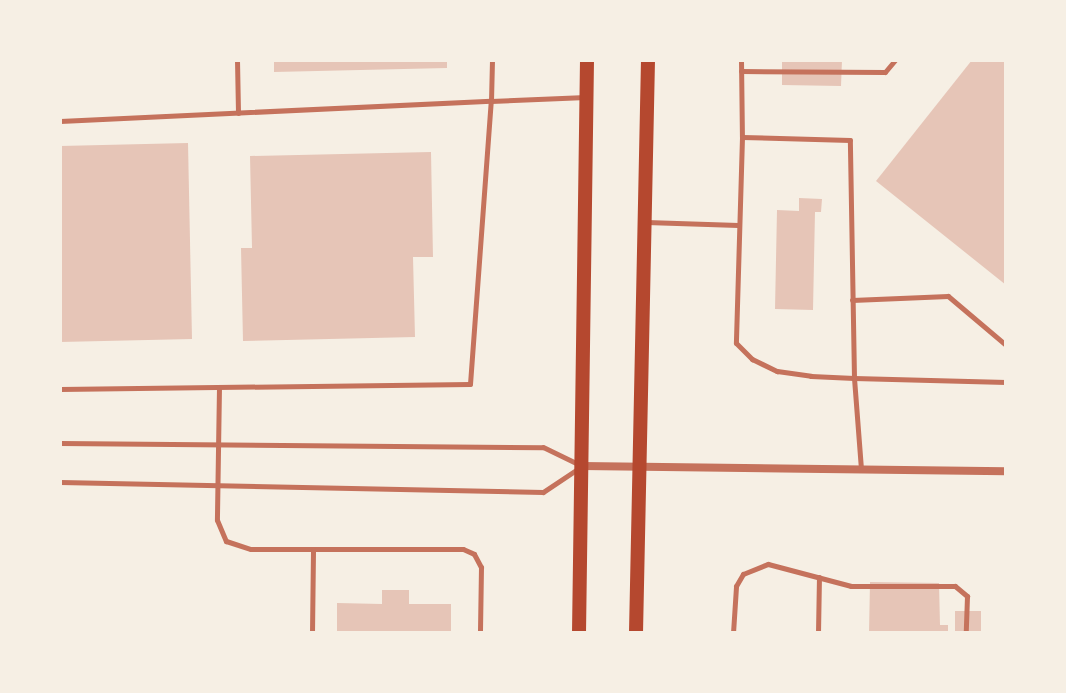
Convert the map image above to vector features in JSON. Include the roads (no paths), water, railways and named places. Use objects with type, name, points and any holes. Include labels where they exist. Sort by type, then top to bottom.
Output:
[{"type":"main road","points":[[579,633],[587,60]]},
{"type":"main road","points":[[636,633],[648,60]]},
{"type":"street","points":[[582,466],[1006,471]]},
{"type":"lane","points":[[237,60],[238,113]]},
{"type":"lane","points":[[60,389],[470,384],[492,60]]},
{"type":"lane","points":[[741,60],[736,343],[752,359],[777,371],[854,378],[1006,382]]},
{"type":"lane","points":[[741,71],[885,72],[895,60]]},
{"type":"lane","points":[[60,121],[587,97]]},
{"type":"lane","points":[[742,137],[850,140],[854,378],[861,469]]},
{"type":"lane","points":[[645,222],[738,225]]},
{"type":"lane","points":[[852,300],[948,296],[1006,345]]},
{"type":"lane","points":[[219,387],[217,520],[226,541],[251,549],[463,549],[474,554],[481,567],[480,633]]},
{"type":"lane","points":[[60,443],[543,447],[582,466]]},
{"type":"lane","points":[[60,482],[543,492],[582,466]]},
{"type":"lane","points":[[312,633],[313,550]]},
{"type":"lane","points":[[733,633],[734,598],[743,574],[768,564],[851,586],[955,586],[967,596],[966,633]]},
{"type":"lane","points":[[818,633],[819,577]]}]
